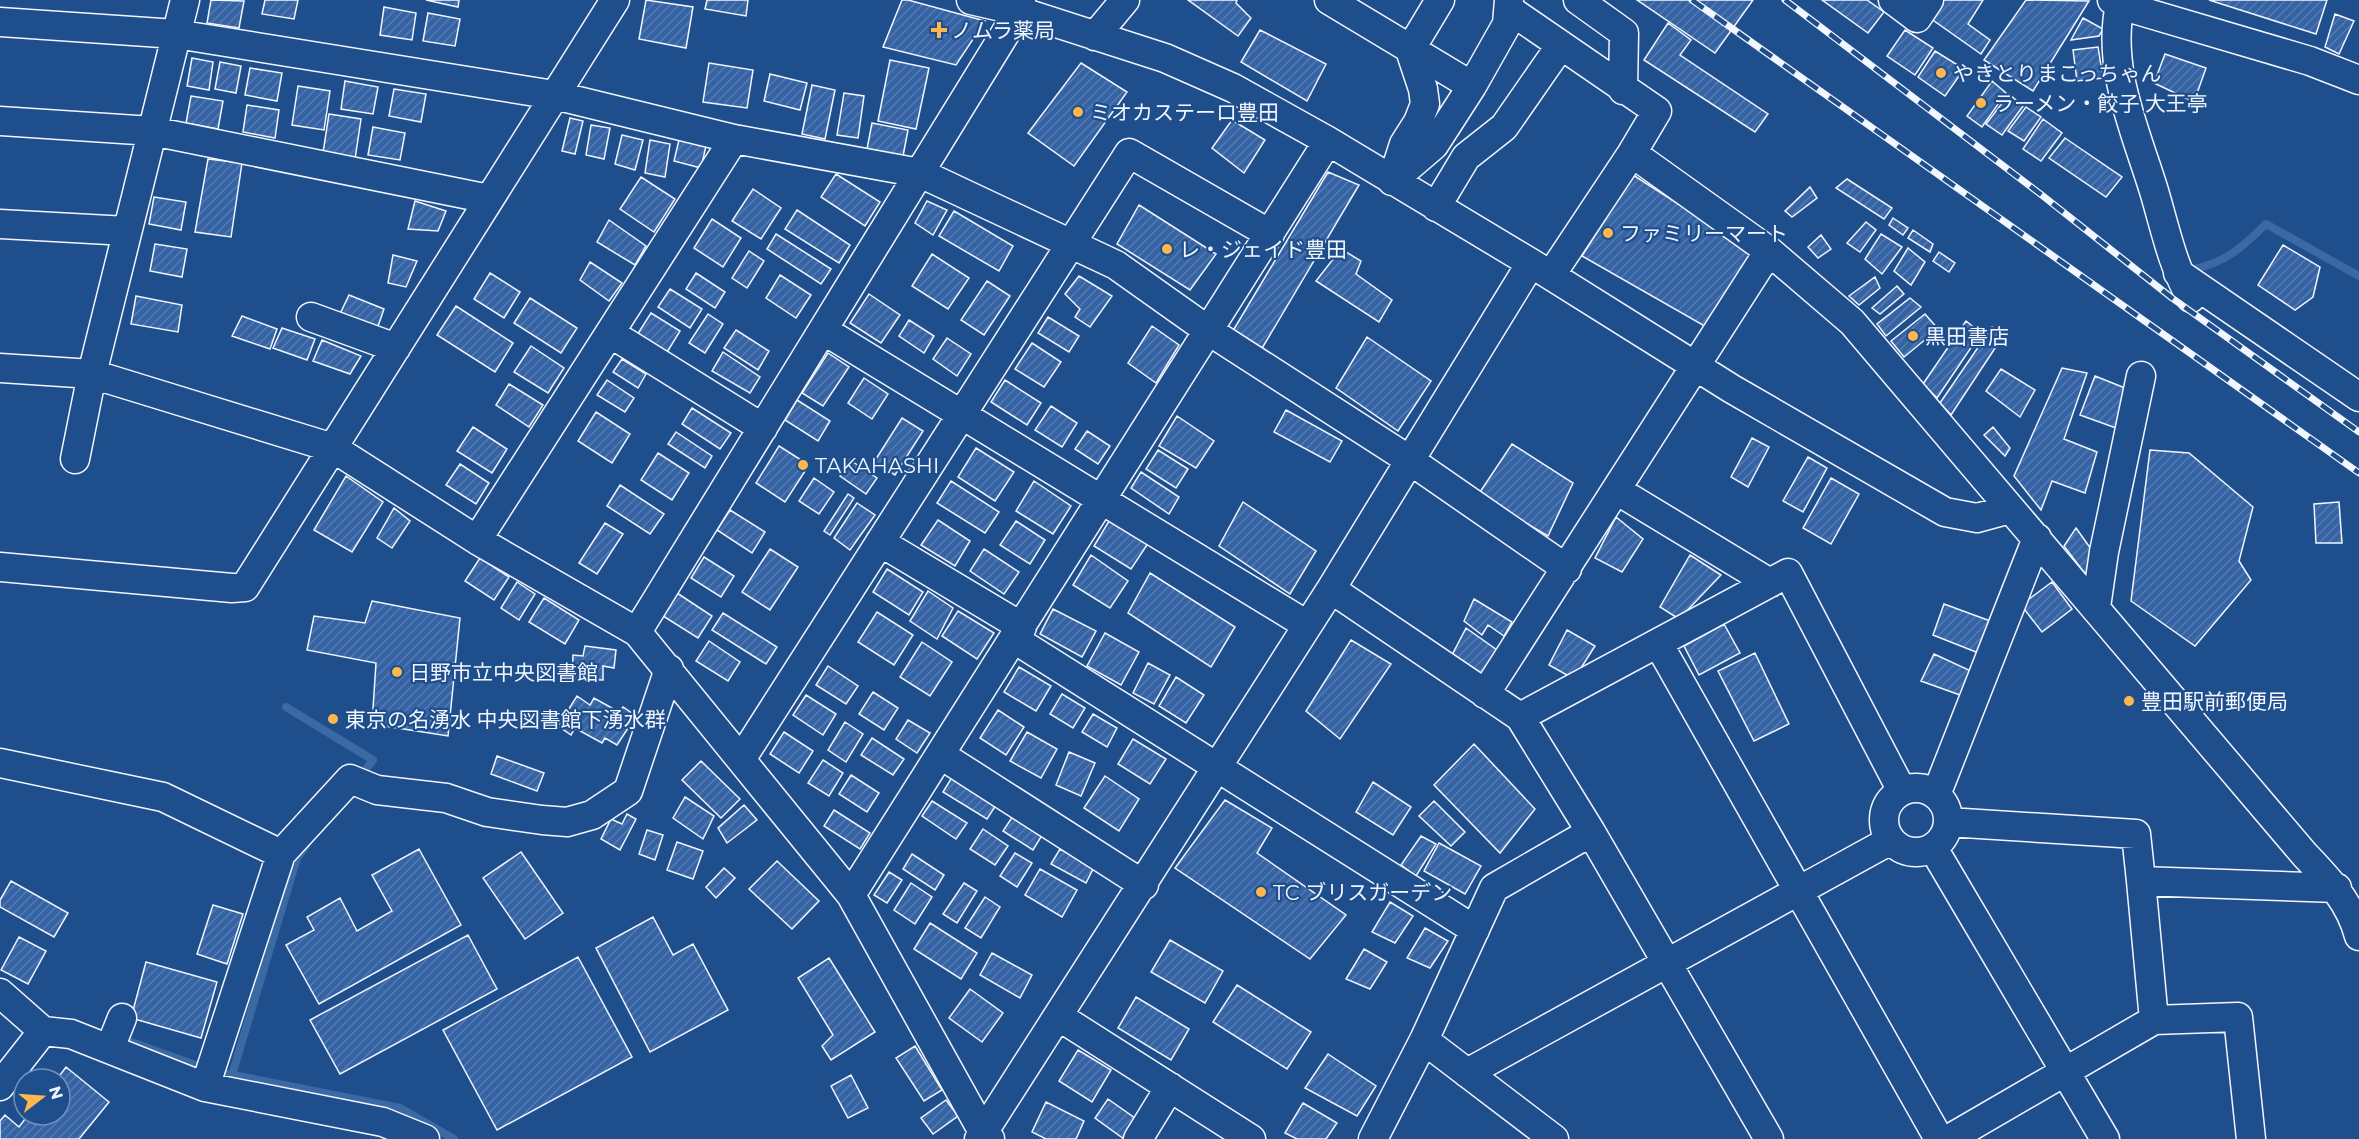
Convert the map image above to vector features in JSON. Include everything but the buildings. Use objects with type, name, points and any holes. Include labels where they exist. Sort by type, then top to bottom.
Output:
[{"type":"street","points":[[75,459],[92,374],[185,0]]},
{"type":"street","points":[[0,567],[232,588],[245,587],[615,0]]},
{"type":"street","points":[[971,0],[1020,6],[1095,36],[1165,58],[1223,84],[1328,141],[1541,269],[1732,389],[1945,512],[1977,518],[2010,509]]},
{"type":"street","points":[[1095,36],[1125,0]]},
{"type":"street","points":[[1329,0],[1472,86]]},
{"type":"street","points":[[1392,181],[1404,144],[1418,122],[1425,104],[1423,89],[1410,50],[1440,0]]},
{"type":"street","points":[[1578,0],[1624,33],[1623,90]]},
{"type":"street","points":[[1893,0],[1917,18],[1929,0]]},
{"type":"street","points":[[2191,298],[2176,272],[2126,105],[2115,51],[2118,2],[2310,62],[2359,80]]},
{"type":"street","points":[[1392,181],[1434,145],[1472,86],[1507,24],[1509,5]]},
{"type":"street","points":[[0,368],[92,374],[333,448],[477,540],[637,632],[742,758],[851,895],[984,1137],[1058,1016],[1411,461],[1541,269],[1632,153],[1657,111],[1623,90],[1509,5]]},
{"type":"street","points":[[637,632],[920,173],[1020,6]]},
{"type":"street","points":[[0,22],[176,34],[555,95],[734,139],[920,173],[1116,265],[1209,331],[1411,461],[1567,569]]},
{"type":"street","points":[[1436,207],[1466,157],[1504,127],[1561,45]]},
{"type":"street","points":[[0,121],[152,131],[489,199]]},
{"type":"street","points":[[477,540],[734,139]]},
{"type":"street","points":[[851,895],[1328,141]]},
{"type":"street","points":[[742,758],[1130,153],[1270,234]]},
{"type":"street","points":[[1632,153],[1769,251],[1852,322],[2305,855],[2337,888],[2355,919],[2359,936]]},
{"type":"street","points":[[0,224],[128,231]]},
{"type":"street","points":[[1485,694],[1769,251]]},
{"type":"street","points":[[2176,272],[2359,397]]},
{"type":"street","points":[[311,316],[396,348]]},
{"type":"street","points":[[823,330],[1307,625]]},
{"type":"street","points":[[610,333],[763,428]]},
{"type":"street","points":[[2096,607],[2104,552],[2142,376]]},
{"type":"street","points":[[1617,491],[1770,583]]},
{"type":"street","points":[[1936,795],[2037,538]]},
{"type":"street","points":[[880,542],[1216,766],[1475,930]]},
{"type":"street","points":[[1520,717],[1788,573],[1902,791]]},
{"type":"street","points":[[1330,590],[1520,717],[1591,832],[1769,1139]]},
{"type":"street","points":[[1658,643],[1939,1139]]},
{"type":"street","points":[[205,1087],[281,854],[350,779],[377,790],[446,798],[487,812],[567,822],[592,815],[628,791],[669,669]]},
{"type":"street","points":[[941,755],[1143,885]]},
{"type":"street","points":[[0,764],[164,797],[281,854]]},
{"type":"street","points":[[1920,788],[1936,795],[1946,807],[1948,822],[1946,832],[1933,848],[1924,851],[1906,850],[1891,840],[1884,822],[1885,813],[1894,797],[1902,791],[1920,788]]},
{"type":"street","points":[[1948,822],[2136,834],[2154,1020]]},
{"type":"street","points":[[1373,1139],[1424,1040],[1494,888],[1591,832]]},
{"type":"street","points":[[1467,1073],[1891,840]]},
{"type":"street","points":[[1933,848],[2106,1139]]},
{"type":"street","points":[[2141,881],[2337,888]]},
{"type":"street","points":[[0,993],[43,1031],[71,1034],[116,1034],[205,1087],[383,1122],[425,1139]]},
{"type":"street","points":[[1058,1016],[1251,1139]]},
{"type":"street","points":[[1949,1139],[2154,1020],[2238,1017],[2251,1139]]},
{"type":"street","points":[[0,1086],[43,1031]]},
{"type":"street","points":[[1424,1040],[1554,1139]]},
{"type":"street","points":[[1138,1139],[1170,1087]]},
{"type":"waterway","points":[[2194,269],[2225,258],[2266,224],[2359,276]]},
{"type":"waterway","points":[[286,707],[373,760],[360,777]]},
{"type":"waterway","points":[[232,1075],[297,858],[306,846]]},
{"type":"waterway","points":[[123,1039],[201,1067]]},
{"type":"waterway","points":[[229,1074],[400,1108],[454,1139]]},
{"type":"railway","points":[[1692,0],[2359,473]]},
{"type":"railway","points":[[1785,0],[2043,196],[2172,298],[2359,432]]},
{"type":"place","name":"ノムラ薬局","points":[[939,30]]},
{"type":"place","name":"やきとりまこっちゃん","points":[[1941,73]]},
{"type":"place","name":"ラーメン・餃子 大王亭","points":[[1981,103]]},
{"type":"place","name":"ミオカステーロ豊田","points":[[1078,112]]},
{"type":"place","name":"ファミリーマート","points":[[1608,233]]},
{"type":"place","name":"レ・ジェイド豊田","points":[[1167,249]]},
{"type":"place","name":"黒田書店","points":[[1913,336]]},
{"type":"place","name":"TAKAHASHI","points":[[803,465]]},
{"type":"place","name":"日野市立中央図書館","points":[[397,672]]},
{"type":"place","name":"豊田駅前郵便局","points":[[2129,701]]},
{"type":"place","name":"東京の名湧水 中央図書館下湧水群","points":[[333,719]]},
{"type":"place","name":"TC ブリスガーデン","points":[[1261,892]]}]
